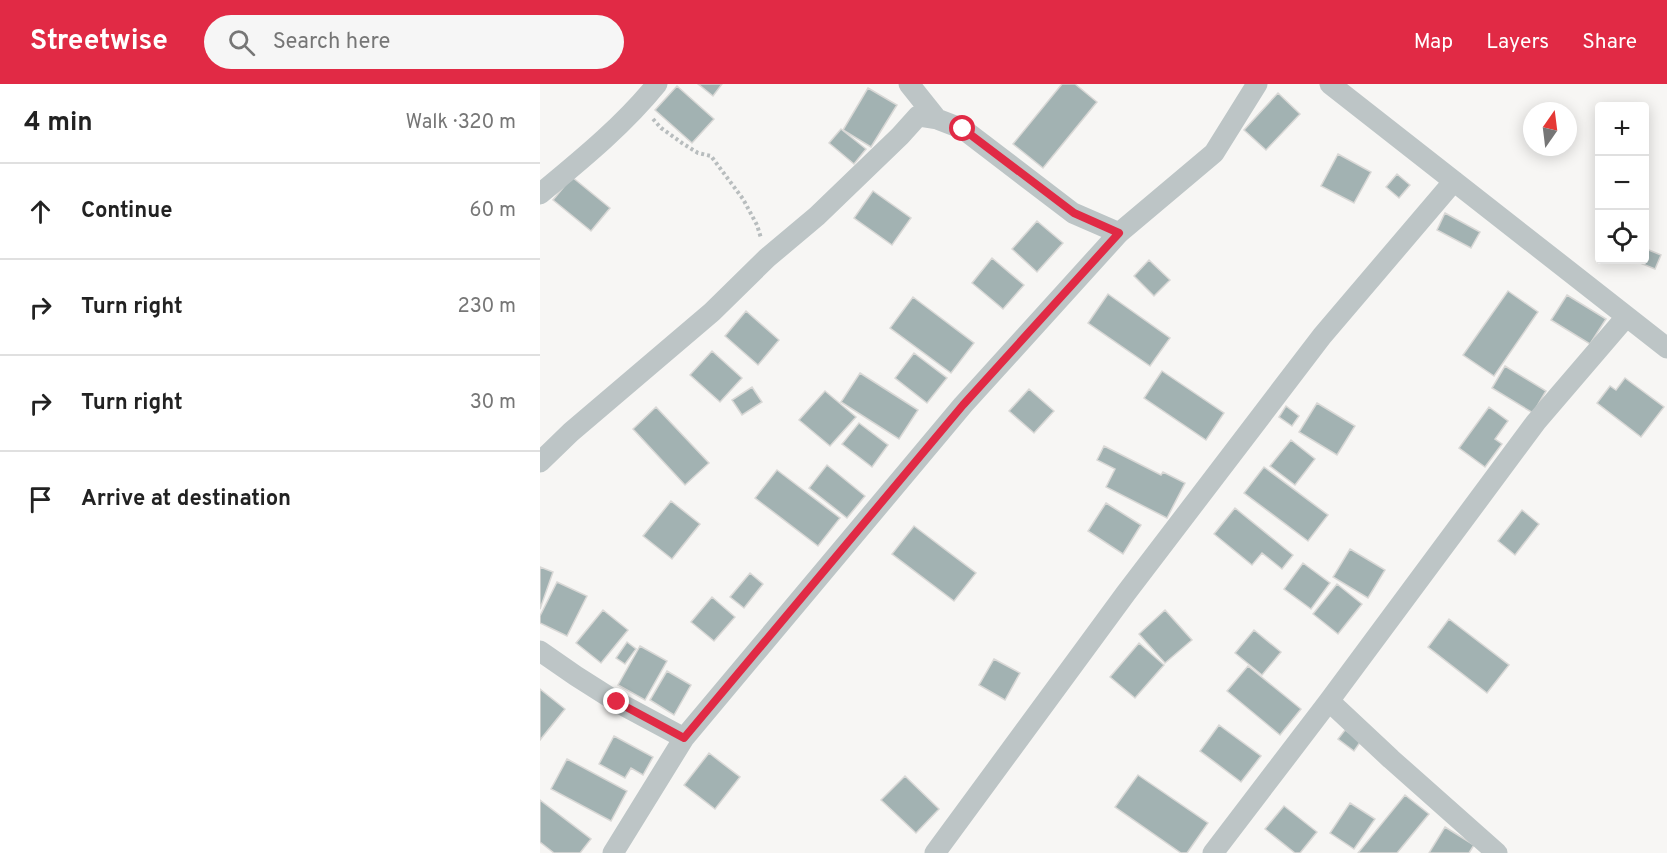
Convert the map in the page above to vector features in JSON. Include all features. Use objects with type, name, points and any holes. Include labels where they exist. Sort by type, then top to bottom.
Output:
[{"type":"street","points":[[909,84],[937,119]]},
{"type":"street","points":[[613,853],[684,738],[963,405],[1119,233],[1214,153],[1257,84]]},
{"type":"street","points":[[1330,84],[1667,348]]},
{"type":"street","points":[[540,194],[586,157],[651,92]]},
{"type":"street","points":[[540,462],[571,432],[712,312],[767,258],[817,216],[918,116],[949,122],[963,129],[1074,213],[1119,233]]},
{"type":"street","points":[[935,853],[1126,593],[1315,345],[1454,181]]},
{"type":"street","points":[[1213,853],[1536,422],[1626,317]]},
{"type":"street","points":[[540,651],[617,702],[684,738]]},
{"type":"street","points":[[1329,701],[1497,853]]},
{"type":"path","points":[[651,92],[650,115],[661,128],[698,153],[711,156],[743,199],[757,225],[767,258]]},
{"type":"building","points":[[698,84],[722,84],[713,96]]},
{"type":"building","points":[[1062,84],[1075,84],[1097,102],[1043,168],[1013,144]]},
{"type":"building","points":[[677,86],[714,119],[692,143],[655,110]]},
{"type":"building","points":[[868,88],[897,105],[871,147],[843,130]]},
{"type":"building","points":[[1278,93],[1300,114],[1266,150],[1244,130]]},
{"type":"building","points":[[841,129],[866,149],[854,164],[829,143]]},
{"type":"building","points":[[1338,154],[1371,172],[1354,203],[1321,186]]},
{"type":"building","points":[[1397,174],[1410,185],[1399,198],[1386,187]]},
{"type":"building","points":[[572,177],[610,208],[591,231],[553,200]]},
{"type":"building","points":[[873,191],[911,218],[892,245],[854,218]]},
{"type":"building","points":[[1445,213],[1480,232],[1471,248],[1437,230]]},
{"type":"building","points":[[1037,221],[1063,243],[1037,272],[1012,249]]},
{"type":"building","points":[[1649,250],[1661,255],[1655,269],[1642,264],[1649,264]]},
{"type":"building","points":[[992,258],[1024,285],[1003,309],[972,283]]},
{"type":"building","points":[[1149,260],[1170,280],[1154,296],[1134,276]]},
{"type":"building","points":[[1508,291],[1538,312],[1494,376],[1463,355]]},
{"type":"building","points":[[1108,294],[1170,338],[1150,366],[1088,323]]},
{"type":"building","points":[[1567,295],[1606,319],[1590,344],[1551,320]]},
{"type":"building","points":[[913,297],[974,343],[951,373],[890,328]]},
{"type":"building","points":[[746,311],[779,340],[758,365],[725,336]]},
{"type":"building","points":[[712,351],[742,378],[720,402],[690,375]]},
{"type":"building","points":[[914,353],[947,378],[927,403],[895,378]]},
{"type":"building","points":[[1505,366],[1546,391],[1533,413],[1492,388]]},
{"type":"building","points":[[1162,371],[1224,413],[1206,440],[1144,398]]},
{"type":"building","points":[[860,373],[918,410],[899,439],[841,402]]},
{"type":"building","points":[[1625,378],[1664,407],[1641,437],[1597,403],[1610,386],[1616,390]]},
{"type":"building","points":[[752,387],[762,402],[742,415],[732,400]]},
{"type":"building","points":[[1029,389],[1054,411],[1034,433],[1009,411]]},
{"type":"building","points":[[825,391],[856,417],[830,446],[799,420]]},
{"type":"building","points":[[1317,403],[1355,426],[1337,455],[1299,432]]},
{"type":"building","points":[[1286,406],[1299,416],[1292,426],[1279,417]]},
{"type":"building","points":[[656,407],[709,463],[685,485],[633,429]]},
{"type":"building","points":[[1489,407],[1508,421],[1495,439],[1502,444],[1485,467],[1459,448]]},
{"type":"building","points":[[859,423],[888,445],[872,467],[842,444]]},
{"type":"building","points":[[1291,440],[1315,459],[1295,485],[1270,466]]},
{"type":"building","points":[[1104,446],[1161,475],[1163,472],[1185,483],[1167,518],[1106,487],[1115,469],[1097,460]]},
{"type":"building","points":[[827,465],[865,496],[847,518],[809,488]]},
{"type":"building","points":[[1264,467],[1328,515],[1308,541],[1244,493]]},
{"type":"building","points":[[777,470],[840,518],[818,546],[755,498]]},
{"type":"building","points":[[671,501],[700,524],[672,559],[643,536]]},
{"type":"building","points":[[1106,503],[1141,525],[1123,554],[1088,531]]},
{"type":"building","points":[[1235,508],[1293,555],[1282,569],[1262,553],[1252,565],[1214,534]]},
{"type":"building","points":[[1522,510],[1539,524],[1515,555],[1498,541]]},
{"type":"building","points":[[914,526],[976,573],[954,601],[892,554]]},
{"type":"building","points":[[1350,549],[1385,570],[1368,598],[1333,577]]},
{"type":"building","points":[[1303,563],[1330,583],[1311,609],[1284,589]]},
{"type":"building","points":[[540,567],[553,572],[540,609]]},
{"type":"building","points":[[750,573],[763,584],[744,608],[730,597]]},
{"type":"building","points":[[557,582],[587,596],[567,636],[540,623],[540,616]]},
{"type":"building","points":[[1337,584],[1362,604],[1338,634],[1313,614]]},
{"type":"building","points":[[712,597],[735,617],[714,641],[691,622]]},
{"type":"building","points":[[603,610],[628,630],[601,663],[576,643]]},
{"type":"building","points":[[1165,610],[1192,640],[1165,663],[1139,634]]},
{"type":"building","points":[[1449,619],[1509,665],[1487,693],[1428,647]]},
{"type":"building","points":[[1254,630],[1281,652],[1262,675],[1235,653]]},
{"type":"building","points":[[627,642],[636,649],[625,664],[616,658]]},
{"type":"building","points":[[1139,643],[1164,665],[1135,698],[1110,677]]},
{"type":"building","points":[[640,646],[667,661],[645,700],[618,685]]},
{"type":"building","points":[[994,659],[1020,673],[1005,700],[979,685]]},
{"type":"building","points":[[1248,666],[1301,709],[1280,735],[1227,691]]},
{"type":"building","points":[[667,671],[691,685],[674,715],[650,700]]},
{"type":"building","points":[[540,689],[565,709],[540,740]]},
{"type":"building","points":[[1219,725],[1261,756],[1241,782],[1200,751]]},
{"type":"building","points":[[1345,730],[1361,741],[1354,751],[1338,739]]},
{"type":"building","points":[[614,736],[653,757],[643,775],[631,768],[625,778],[599,764]]},
{"type":"building","points":[[709,753],[740,777],[715,809],[684,785]]},
{"type":"building","points":[[567,759],[627,791],[611,821],[551,789]]},
{"type":"building","points":[[1138,775],[1208,823],[1187,853],[1181,853],[1115,807]]},
{"type":"building","points":[[905,776],[939,809],[916,833],[881,800]]},
{"type":"building","points":[[1405,795],[1429,814],[1397,853],[1358,853]]},
{"type":"building","points":[[540,800],[591,839],[580,853],[554,853],[540,842]]},
{"type":"building","points":[[1350,803],[1375,819],[1354,849],[1330,833]]},
{"type":"building","points":[[1284,806],[1317,832],[1300,853],[1295,853],[1265,829]]},
{"type":"building","points":[[1445,827],[1474,845],[1469,853],[1429,853]]},
{"type":"route","points":[[617,702],[684,738],[963,405],[1119,233],[1074,213],[963,129]]}]
